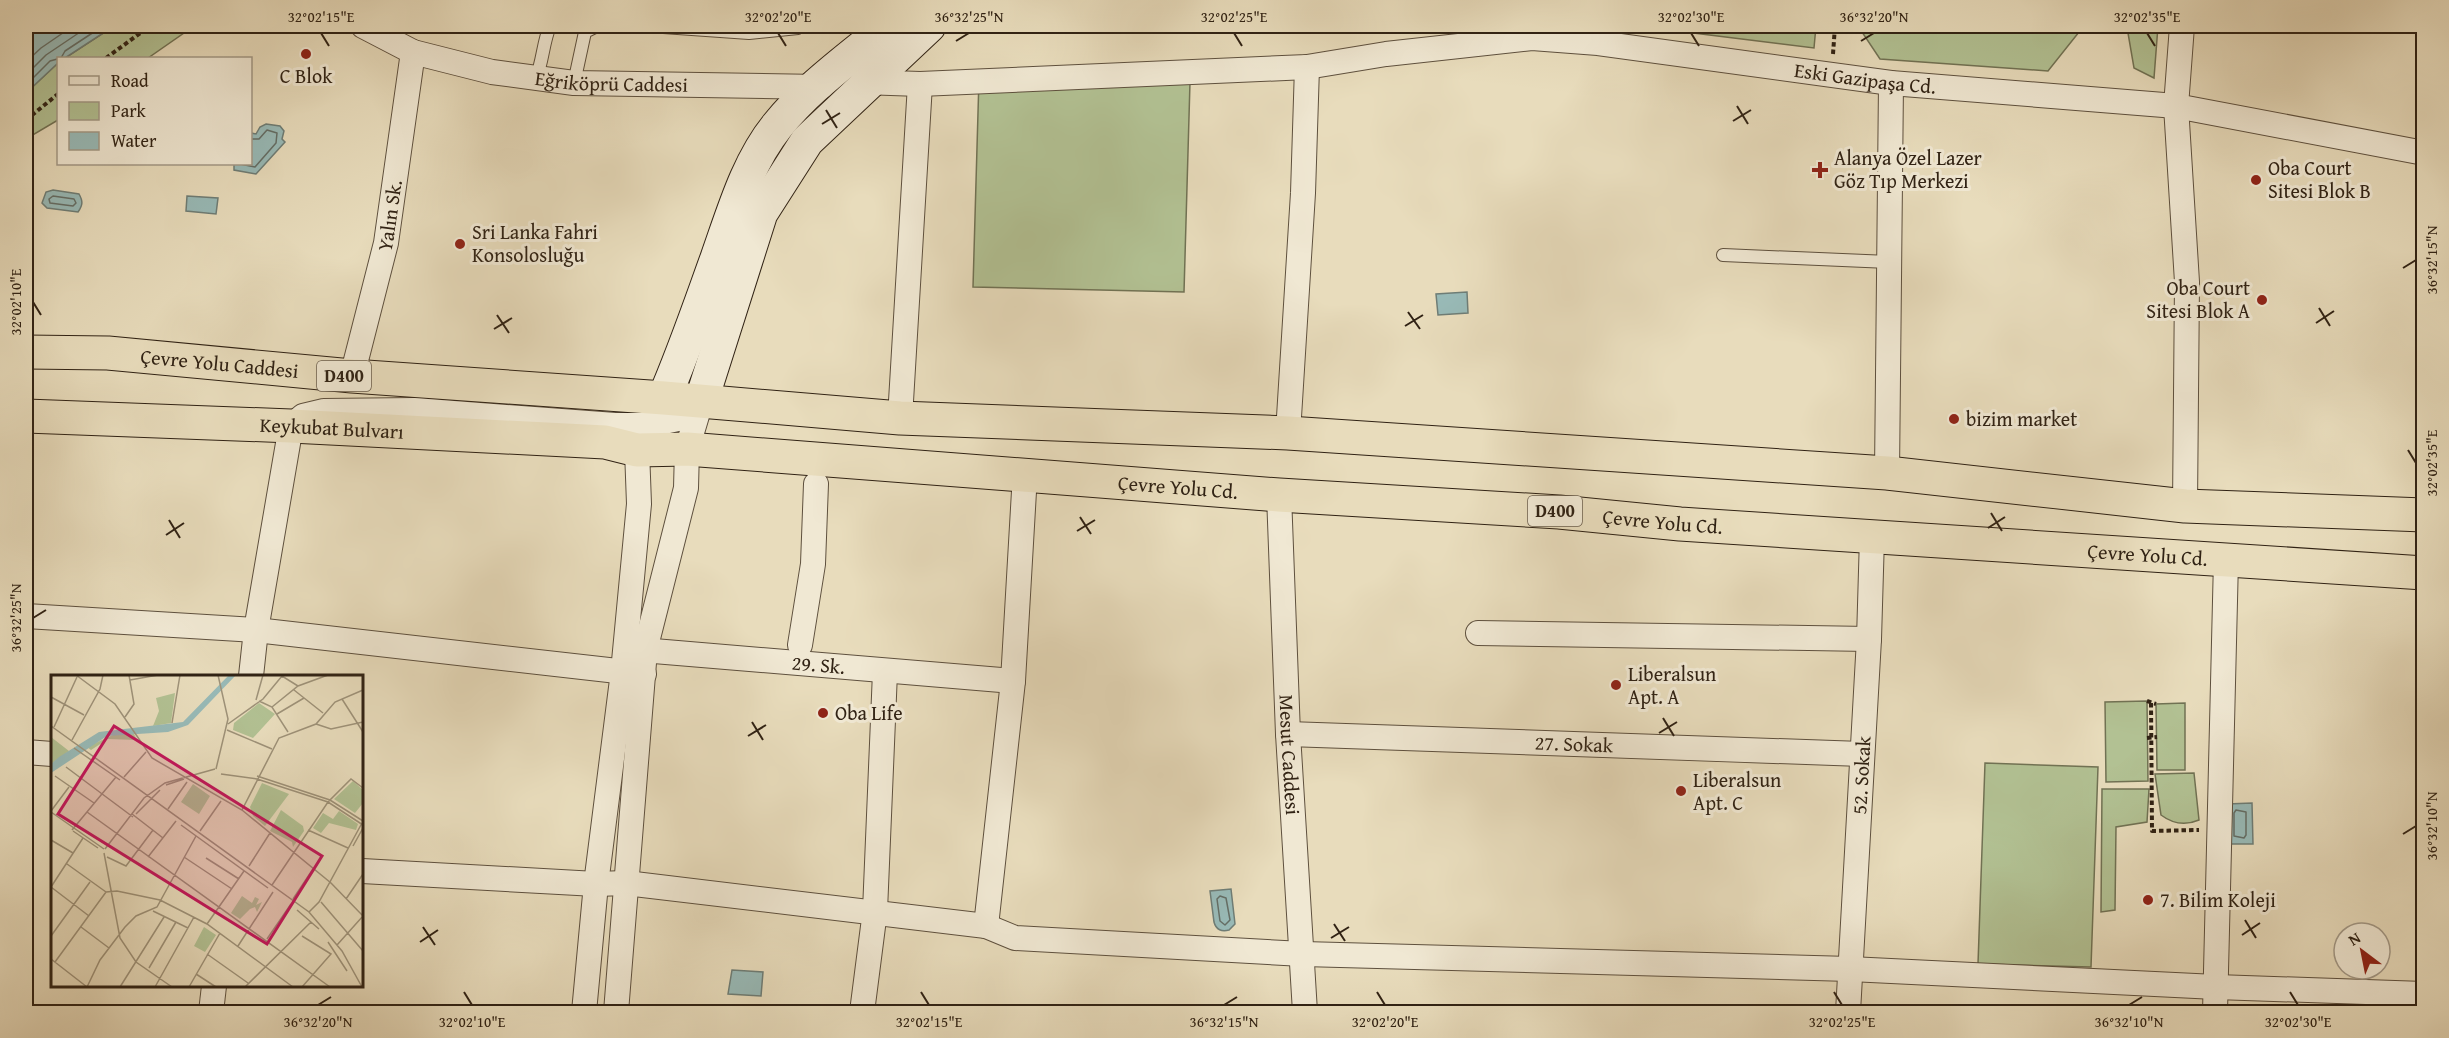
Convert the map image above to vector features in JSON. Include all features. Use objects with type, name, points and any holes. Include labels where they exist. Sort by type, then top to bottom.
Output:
[{"type":"highway","name":"Çevre Yolu Caddesi","points":[[26,352],[108,353],[352,376],[651,424]]},
{"type":"highway","name":"D400","points":[[651,424],[701,402],[900,418],[1288,434],[1887,473],[2185,506],[2424,515]]},
{"type":"highway","name":"Keykubat Bulvarı","points":[[26,416],[291,426],[605,442],[651,424]]},
{"type":"highway","name":"D400","points":[[651,424],[687,449]]},
{"type":"highway","name":"Çevre Yolu Cd.","points":[[687,449],[1279,495],[1559,512],[1680,524],[2424,573]]},
{"type":"street","name":"Eğriköprü Caddesi","points":[[363,26],[413,52],[492,72],[574,83],[815,87],[869,81],[920,84]]},
{"type":"street","points":[[616,1012],[626,883],[639,504],[651,424],[686,346],[733,212],[754,163],[777,126],[815,87],[888,26]]},
{"type":"street","points":[[584,1012],[597,884],[634,661],[686,488],[687,449],[760,213],[807,141],[929,26]]},
{"type":"street","points":[[2182,26],[2176,106],[2187,282],[2185,506]]},
{"type":"street","name":"Eski Gazipaşa Cd.","points":[[920,84],[1306,67],[1531,32],[1891,83],[2176,106],[2424,153]]},
{"type":"street","name":"Yalın Sk.","points":[[352,376],[386,243],[413,52]]},
{"type":"street","points":[[1288,434],[1303,193],[1306,67]]},
{"type":"street","points":[[1887,473],[1891,83]]},
{"type":"street","points":[[900,418],[920,84]]},
{"type":"street","points":[[251,675],[256,630],[291,426]]},
{"type":"street","points":[[986,926],[1013,681],[1025,474]]},
{"type":"street","points":[[800,645],[813,564],[816,484]]},
{"type":"street","name":"Mesut Caddesi","points":[[1279,495],[1288,734],[1305,1012]]},
{"type":"street","name":"52. Sokak","points":[[1848,1012],[1869,639],[1872,537]]},
{"type":"street","points":[[2215,1012],[2226,560]]},
{"type":"street","name":"29. Sk.","points":[[26,616],[256,630],[634,661],[885,672],[1013,681]]},
{"type":"street","points":[[1478,633],[1869,639]]},
{"type":"street","points":[[862,1012],[875,911],[885,672]]},
{"type":"street","name":"27. Sokak","points":[[1288,734],[1862,754]]},
{"type":"street","points":[[26,752],[51,753]]},
{"type":"street","points":[[363,871],[597,884],[626,883],[986,926],[1016,938],[1303,954],[1850,969],[2216,987],[2424,994]]},
{"type":"street","points":[[211,1012],[214,987]]},
{"type":"lane","points":[[536,78],[545,37],[550,26]]},
{"type":"lane","points":[[574,83],[585,33],[597,26]]},
{"type":"lane","points":[[649,26],[749,33],[801,26]]},
{"type":"lane","points":[[1723,255],[1889,262]]},
{"type":"path","points":[[107,57],[150,26]]},
{"type":"path","points":[[26,120],[57,95]]},
{"type":"path","points":[[2152,703],[2152,831],[2220,830]]},
{"type":"green space","points":[[114,26],[194,26],[149,57],[67,57]]},
{"type":"green space","points":[[1650,26],[1816,26],[1814,48]]},
{"type":"green space","points":[[1858,26],[2158,26],[2154,78],[2134,68],[2128,33],[2079,32],[2048,71],[1880,59]]},
{"type":"green space","points":[[57,64],[57,121],[26,139],[26,93]]},
{"type":"green space","points":[[979,78],[1190,82],[1184,292],[973,287]]},
{"type":"green space","points":[[2147,701],[2148,781],[2106,782],[2105,702]]},
{"type":"green space","points":[[2185,703],[2185,770],[2157,770],[2156,704]]},
{"type":"green space","points":[[1985,763],[2098,767],[2091,967],[1978,964]]},
{"type":"green space","points":[[2194,773],[2199,820],[2179,823],[2161,815],[2155,774]]},
{"type":"green space","points":[[2102,789],[2149,789],[2147,822],[2116,827],[2115,910],[2101,912]]},
{"type":"water","points":[[26,26],[114,26],[67,57],[57,57],[57,64],[26,93]]},
{"type":"water","points":[[266,124],[280,126],[284,131],[282,139],[285,142],[256,174],[234,170],[234,165],[252,165],[252,133],[256,134],[260,127]]},
{"type":"water","points":[[53,190],[79,194],[82,203],[78,212],[47,208],[42,203],[46,192]]},
{"type":"water","points":[[187,196],[218,198],[216,214],[186,211]]},
{"type":"water","points":[[1467,292],[1468,313],[1438,315],[1436,294]]},
{"type":"water","points":[[2252,803],[2253,844],[2228,844],[2227,804]]},
{"type":"water","points":[[1231,889],[1235,924],[1229,930],[1218,929],[1214,922],[1210,891]]},
{"type":"water","points":[[732,970],[763,972],[761,996],[728,994]]},
{"type":"place","name":"C Blok","points":[[306,54]]},
{"type":"place","name":"Alanya Özel Lazer Göz Tıp Merkezi","points":[[1820,170]]},
{"type":"place","name":"Oba Court Sitesi Blok B","points":[[2256,180]]},
{"type":"place","name":"Sri Lanka Fahri Konsolosluğu","points":[[460,244]]},
{"type":"place","name":"Oba Court Sitesi Blok A","points":[[2262,300]]},
{"type":"place","name":"bizim market","points":[[1954,419]]},
{"type":"place","name":"Liberalsun Apt. A","points":[[1616,685]]},
{"type":"place","name":"Oba Life","points":[[823,713]]},
{"type":"place","name":"Liberalsun Apt. C","points":[[1681,791]]},
{"type":"place","name":"7. Bilim Koleji","points":[[2148,900]]}]
